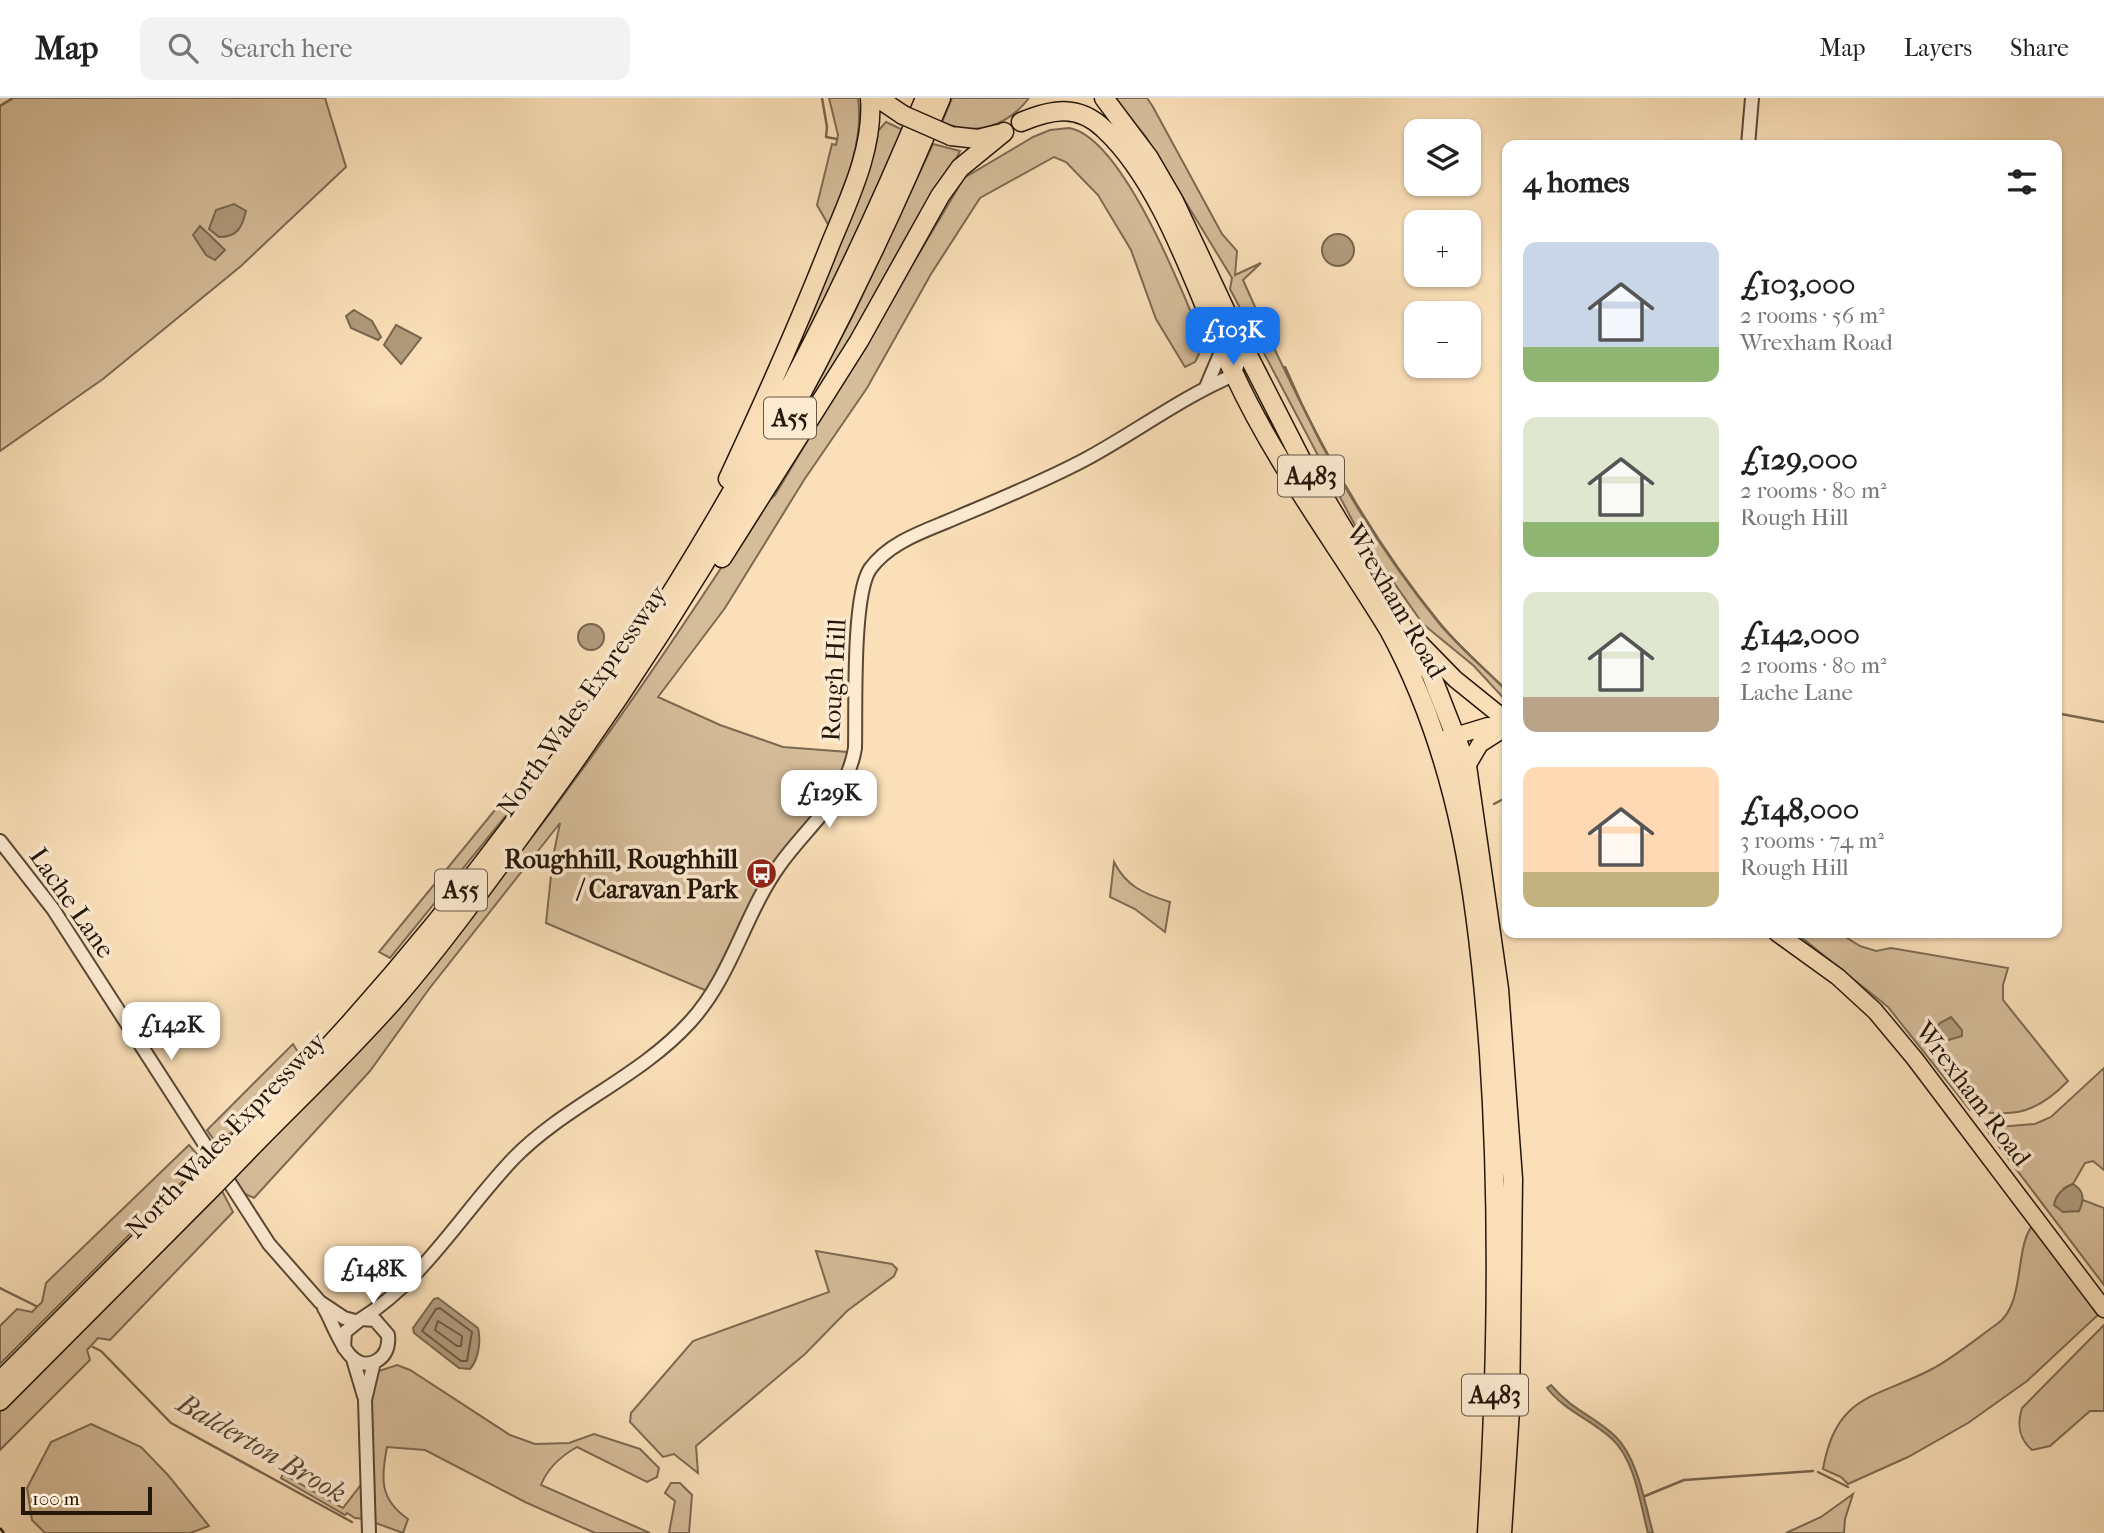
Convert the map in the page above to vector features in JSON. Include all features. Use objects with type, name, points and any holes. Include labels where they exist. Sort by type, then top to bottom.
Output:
[{"type":"highway","points":[[658,613],[721,493],[803,315],[863,159],[872,122],[870,98]]},
{"type":"highway","points":[[878,98],[903,116],[950,136],[978,139],[1004,132]]},
{"type":"highway","name":"North Wales Expressway","points":[[240,1150],[400,967],[560,760],[658,613],[764,437],[882,202],[925,98]]},
{"type":"highway","name":"North Wales Expressway","points":[[0,1381],[394,1000],[499,866],[606,719],[700,575],[774,449],[894,212],[941,98]]},
{"type":"highway","points":[[606,719],[677,627],[750,516],[859,341],[940,196],[960,168],[1004,132],[1021,122],[1039,98]]},
{"type":"highway","name":"Wrexham Road","points":[[1104,98],[1149,158],[1174,201],[1229,317],[1334,518],[1405,628],[1431,674],[1448,738]]},
{"type":"highway","name":"Wrexham Road","points":[[1021,122],[1055,110],[1069,110],[1104,129],[1140,173],[1175,238],[1234,375],[1264,432],[1389,630],[1448,738]]},
{"type":"highway","name":"A483","points":[[1448,738],[1467,766],[1499,989],[1513,1180],[1510,1410],[1502,1533]]},
{"type":"highway","name":"A483","points":[[1448,738],[1484,987],[1496,1195],[1497,1348],[1487,1533]]},
{"type":"highway","name":"North Wales Expressway","points":[[0,1401],[208,1182]]},
{"type":"main road","points":[[1405,628],[1455,679],[1502,717]]},
{"type":"main road","points":[[1448,738],[1488,726],[1502,727]]},
{"type":"main road","points":[[1467,766],[1480,744],[1502,730]]},
{"type":"main road","name":"Wrexham Road","points":[[1784,938],[1838,977],[1875,1011],[1915,1059],[2104,1309]]},
{"type":"street","points":[[1748,140],[1752,98]]},
{"type":"street","points":[[1229,317],[1240,358],[1234,375]]},
{"type":"street","points":[[1206,387],[1220,354],[1220,338]]},
{"type":"street","name":"Rough Hill","points":[[358,1320],[397,1293],[522,1151],[668,1044],[712,993],[779,866],[839,793],[851,771],[855,748],[861,596],[870,570],[890,549],[912,536],[1028,488],[1087,458],[1206,387],[1234,375]]},
{"type":"street","name":"Lache Lane","points":[[0,841],[52,909],[269,1244],[320,1302],[344,1348]]},
{"type":"street","name":"Rough Hill","points":[[385,1329],[388,1311],[397,1293]]},
{"type":"street","name":"Lache Lane","points":[[320,1302],[344,1318],[358,1320]]},
{"type":"street","points":[[365,1399],[353,1359],[344,1348],[345,1332],[358,1320],[375,1320],[385,1329],[387,1348],[373,1362],[365,1399],[369,1533]]},
{"type":"street","points":[[353,1359],[373,1362]]},
{"type":"shaded area","points":[[13,98],[325,98],[346,167],[241,266],[103,379],[0,451],[0,106]]},
{"type":"shaded area","points":[[829,98],[858,98],[859,114],[852,163],[829,226],[817,205],[832,144],[836,145],[838,135]]},
{"type":"shaded area","points":[[952,98],[1029,98],[1021,108],[1001,122],[967,129],[942,122]]},
{"type":"shaded area","points":[[1114,98],[1147,98],[1222,234],[1237,251],[1235,275],[1261,263],[1243,280],[1284,370],[1330,458],[1354,501],[1409,583],[1463,649],[1502,686],[1502,697],[1474,666],[1423,624],[1359,533],[1230,289],[1232,278],[1146,137]]},
{"type":"shaded area","points":[[886,122],[903,130],[862,227],[751,446],[865,176],[878,131]]},
{"type":"shaded area","points":[[1069,128],[1089,138],[1110,159],[1130,187],[1167,256],[1204,344],[1195,362],[1185,367],[1156,319],[1131,250],[1098,195],[1066,162],[1054,157],[980,198],[931,274],[867,388],[804,480],[725,608],[658,697],[720,725],[783,747],[848,752],[842,779],[707,991],[546,923],[553,857],[560,823],[429,989],[370,1071],[254,1198],[241,1192],[232,1181],[341,1063],[447,942],[515,859],[611,730],[761,507],[775,495],[964,178],[1033,137],[1050,130]]},
{"type":"shaded area","points":[[933,144],[960,151],[763,487],[853,315]]},
{"type":"shaded area","points":[[499,805],[508,813],[390,958],[379,952]]},
{"type":"shaded area","points":[[1114,862],[1124,877],[1137,888],[1170,902],[1165,932],[1135,909],[1110,897]]},
{"type":"shaded area","points":[[1802,938],[1847,938],[1876,951],[1891,948],[2008,968],[2003,985],[2003,1000],[2068,1081],[2046,1100],[2024,1111],[2000,1113],[1970,1110],[1888,1007]]},
{"type":"shaded area","points":[[293,1044],[302,1059],[218,1146],[207,1130]]},
{"type":"shaded area","points":[[2104,1068],[2104,1170],[2093,1161],[2085,1163],[2073,1184],[2064,1188],[2078,1211],[2083,1200],[2104,1208],[2104,1285],[1985,1128],[2035,1124],[2051,1117]]},
{"type":"shaded area","points":[[189,1145],[203,1161],[0,1364],[0,1326],[17,1309],[32,1312],[42,1302],[46,1283]]},
{"type":"shaded area","points":[[221,1189],[233,1212],[110,1340],[98,1338],[87,1350],[90,1360],[0,1450],[0,1412]]},
{"type":"shaded area","points":[[2033,1225],[2100,1313],[2027,1381],[1968,1423],[1908,1457],[1848,1484],[1841,1477],[1823,1469],[1829,1444],[1849,1412],[1877,1394],[1943,1363],[2006,1315],[2016,1289],[2023,1247]]},
{"type":"shaded area","points":[[816,1251],[892,1264],[897,1269],[894,1276],[847,1311],[805,1354],[696,1446],[698,1473],[674,1454],[663,1457],[630,1422],[631,1413],[693,1341],[829,1292]]},
{"type":"shaded area","points":[[2104,1325],[2104,1411],[2090,1411],[2050,1446],[2032,1450],[2024,1441],[2020,1430],[2022,1408]]},
{"type":"shaded area","points":[[397,1365],[410,1370],[510,1435],[535,1444],[569,1443],[594,1434],[640,1449],[659,1468],[657,1477],[647,1482],[577,1447],[556,1463],[541,1485],[650,1533],[595,1533],[525,1502],[425,1450],[387,1447],[384,1487],[392,1504],[408,1519],[403,1533],[373,1522],[369,1403],[376,1372]]},
{"type":"shaded area","points":[[91,1424],[141,1447],[168,1475],[209,1526],[190,1533],[45,1533],[32,1520],[27,1488],[51,1442]]},
{"type":"shaded area","points":[[283,1474],[343,1508],[360,1486],[365,1493],[365,1519],[355,1518],[347,1513],[345,1515],[281,1478]]},
{"type":"shaded area","points":[[671,1483],[680,1483],[692,1495],[689,1533],[669,1533],[675,1501],[665,1493]]},
{"type":"shaded area","points":[[1853,1494],[1845,1519],[1844,1533],[1786,1533],[1821,1517]]},
{"type":"water","points":[[234,204],[246,211],[243,222],[235,233],[219,237],[209,229],[216,210]]},
{"type":"water","points":[[200,226],[225,250],[215,260],[206,255],[193,235]]},
{"type":"water","points":[[1338,234],[1350,238],[1354,250],[1350,262],[1338,266],[1326,262],[1322,250],[1326,238]]},
{"type":"water","points":[[354,310],[372,321],[381,337],[378,340],[351,328],[346,316]]},
{"type":"water","points":[[396,325],[421,338],[401,364],[384,345]]},
{"type":"water","points":[[591,624],[600,628],[604,637],[600,646],[591,650],[582,646],[578,637],[582,628]]},
{"type":"water","points":[[1951,1017],[1962,1030],[1962,1036],[1942,1042],[1931,1034],[1940,1023]]},
{"type":"water","points":[[2073,1184],[2081,1193],[2081,1207],[2079,1211],[2063,1212],[2054,1205],[2056,1198],[2066,1187]]},
{"type":"water","points":[[438,1298],[478,1328],[478,1349],[470,1369],[459,1368],[414,1333],[413,1328],[434,1299]]},
{"type":"water","points":[[1551,1385],[1623,1445],[1640,1482],[1653,1533],[1648,1533],[1636,1482],[1626,1457],[1603,1431],[1554,1396],[1547,1388]]},
{"type":"waterway","points":[[0,106],[13,98]]},
{"type":"waterway","points":[[822,98],[826,137],[837,139]]},
{"type":"waterway","points":[[1285,367],[1335,468],[1394,563],[1447,632],[1502,686]]},
{"type":"waterway","points":[[2062,714],[2104,722]]},
{"type":"waterway","points":[[1494,804],[1502,800]]},
{"type":"waterway","name":"Balderton Brook","points":[[0,1288],[36,1306]]},
{"type":"waterway","name":"Balderton Brook","points":[[93,1347],[101,1351],[171,1423],[352,1522]]},
{"type":"waterway","points":[[1645,1496],[1684,1480],[1813,1471]]},
{"type":"waterway","points":[[1818,1472],[1848,1487]]},
{"type":"railway","points":[[0,1528],[4,1533]]},
{"type":"place","name":"Roughhill, Roughhill / Caravan Park","points":[[761,874]]}]
